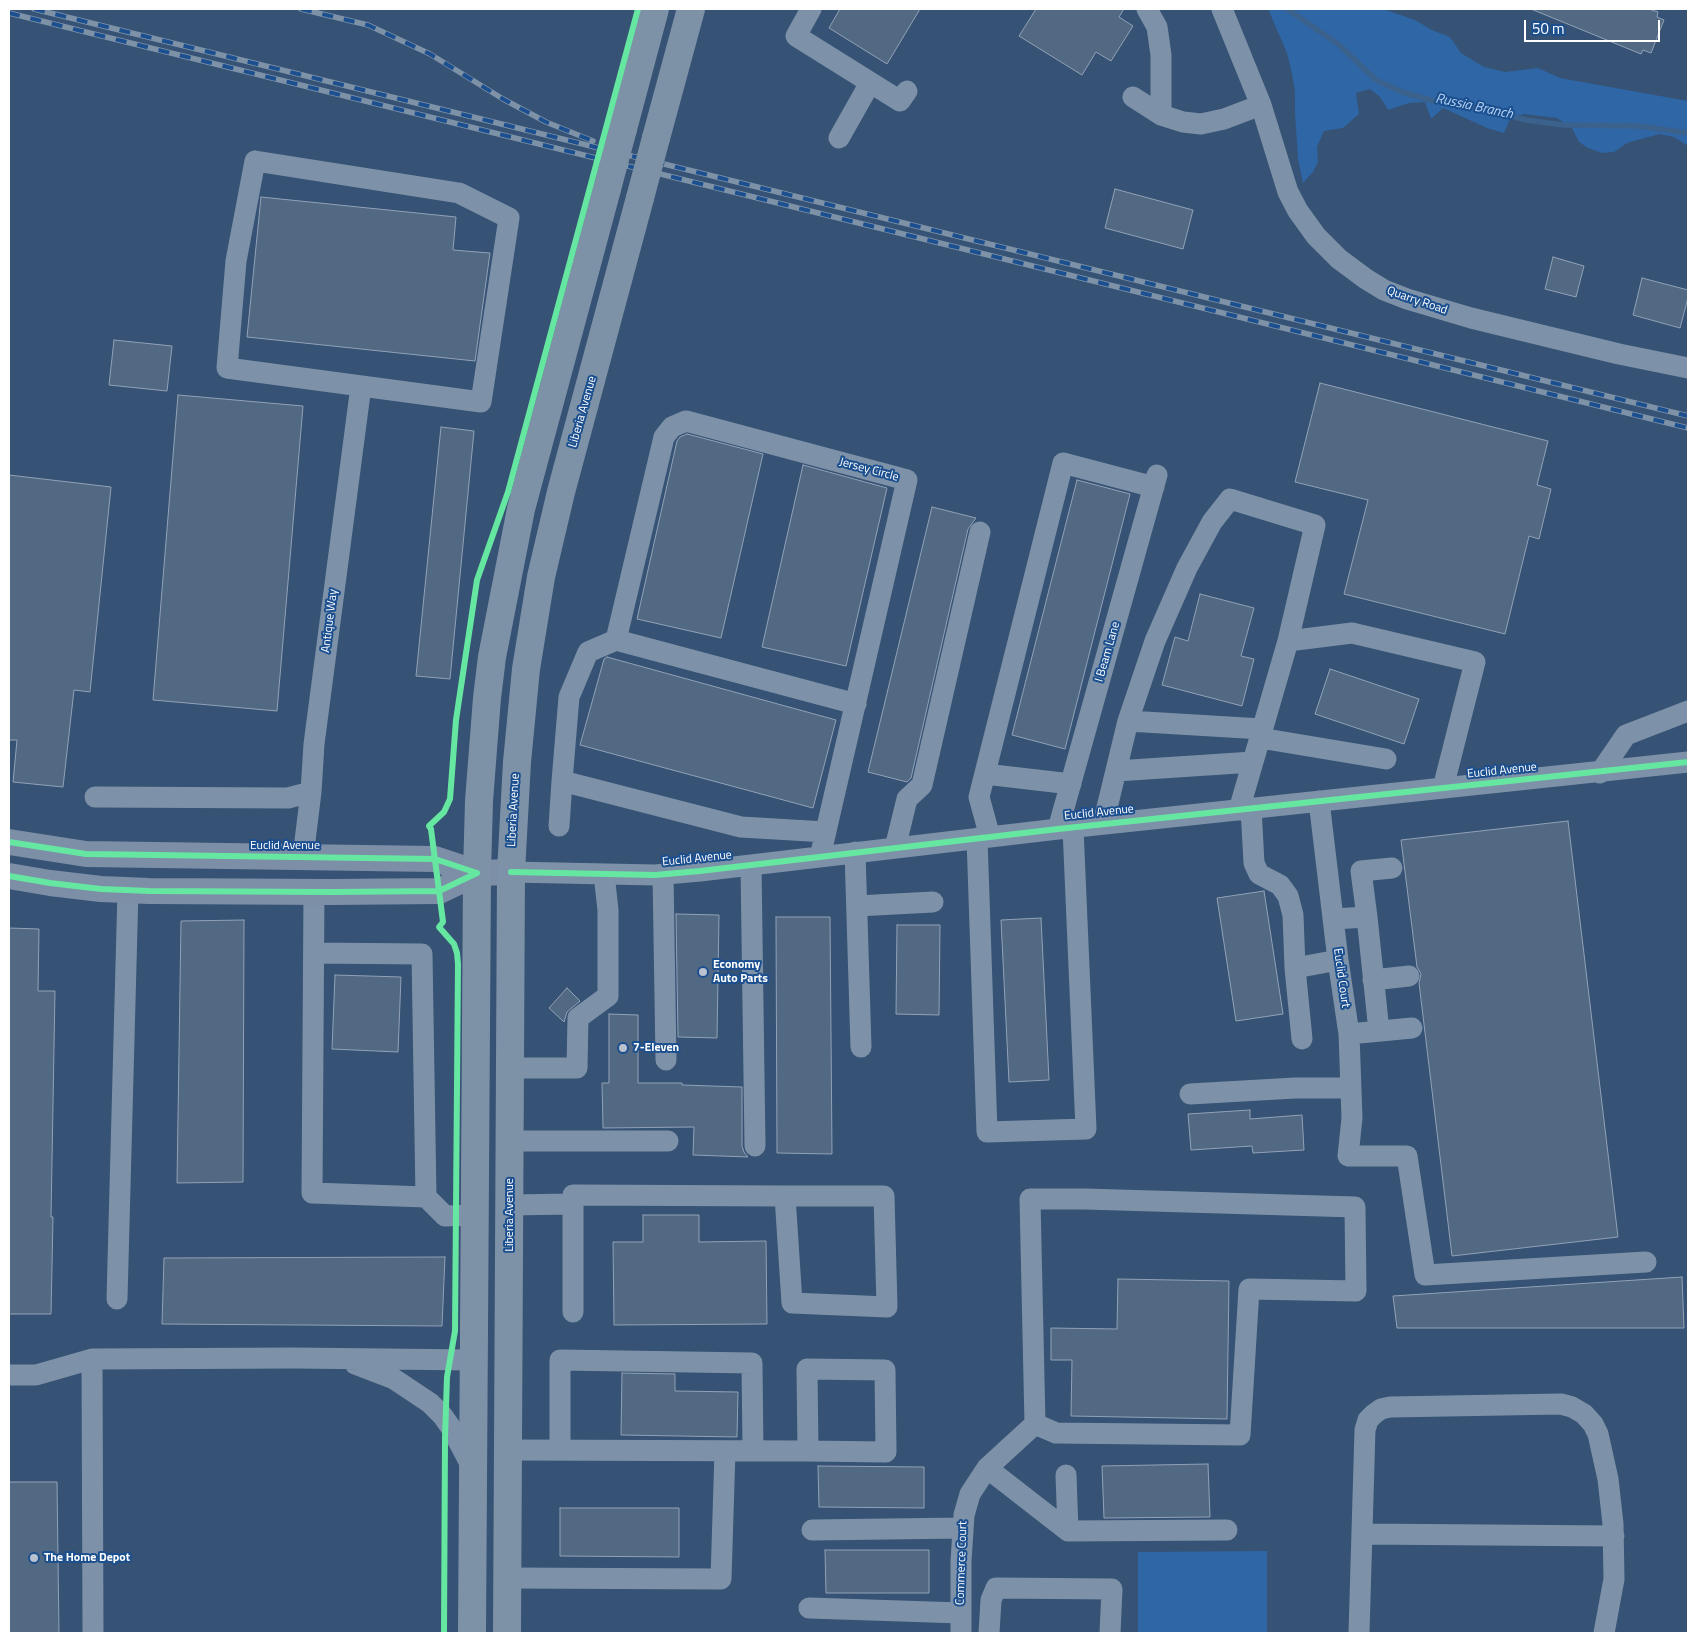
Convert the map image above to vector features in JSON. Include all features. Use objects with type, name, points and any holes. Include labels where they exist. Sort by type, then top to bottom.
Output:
[{"type":"highway","points":[[472,1633],[477,874],[479,801],[492,657],[521,509],[655,9]]},
{"type":"highway","name":"Liberia Avenue","points":[[507,1633],[511,872],[518,743],[526,669],[541,578],[561,492],[691,9]]},
{"type":"main road","name":"Euclid Avenue","points":[[9,842],[86,854],[435,859],[477,874]]},
{"type":"main road","name":"Euclid Avenue","points":[[9,876],[50,884],[128,890],[314,892],[439,891],[477,874],[511,872]]},
{"type":"street","points":[[811,9],[796,36],[900,102],[906,91]]},
{"type":"street","points":[[1148,9],[1157,28],[1161,55],[1161,115]]},
{"type":"street","name":"Quarry Road","points":[[1222,9],[1261,105],[1283,177],[1298,211],[1316,236],[1339,259],[1384,290],[1407,299],[1471,318],[1619,354],[1688,368]]},
{"type":"street","points":[[840,138],[870,83]]},
{"type":"street","points":[[1133,97],[1161,115],[1184,122],[1201,124],[1224,120],[1261,105]]},
{"type":"street","points":[[254,161],[459,193],[509,218],[481,402],[361,386],[227,368],[236,261],[254,161]]},
{"type":"street","name":"Antique Way","points":[[303,857],[311,792],[314,744],[361,386]]},
{"type":"street","name":"Jersey Circle","points":[[616,640],[664,437],[672,427],[686,421],[907,480],[820,857]]},
{"type":"street","name":"I Beam Lane","points":[[983,837],[986,1132],[1086,1129],[1065,828],[1071,784],[1155,481],[1063,463],[985,774]]},
{"type":"street","points":[[1103,824],[1128,721],[1155,641],[1187,568],[1212,522],[1230,499],[1316,526],[1288,642],[1253,762],[1245,809],[1254,863],[1259,874],[1280,885],[1288,896],[1293,915],[1295,968],[1302,1039]]},
{"type":"street","points":[[895,848],[907,799],[922,784],[980,532]]},
{"type":"street","points":[[1288,642],[1352,633],[1475,662],[1443,788]]},
{"type":"street","points":[[559,826],[569,697],[588,652],[616,640],[856,704]]},
{"type":"street","points":[[1600,773],[1626,735],[1688,711]]},
{"type":"street","points":[[1128,721],[1261,734],[1386,759]]},
{"type":"street","points":[[1116,771],[1253,762]]},
{"type":"street","name":"Euclid Avenue","points":[[511,872],[663,874],[1065,828],[1600,773],[1688,762]]},
{"type":"street","points":[[983,837],[980,797],[985,774],[1071,784]]},
{"type":"street","points":[[562,781],[741,827],[826,832]]},
{"type":"street","points":[[95,797],[288,798],[311,792]]},
{"type":"street","name":"Euclid Court","points":[[1319,801],[1349,1034],[1352,1118],[1348,1156],[1406,1156],[1425,1275],[1646,1262]]},
{"type":"street","points":[[856,852],[861,1047]]},
{"type":"street","points":[[751,865],[755,1146]]},
{"type":"street","points":[[1379,1031],[1361,871],[1392,868]]},
{"type":"street","points":[[511,1068],[577,1068],[578,1018],[608,996],[608,910],[604,874]]},
{"type":"street","points":[[663,874],[666,1060]]},
{"type":"street","points":[[117,1299],[128,890]]},
{"type":"street","points":[[314,892],[312,1194],[426,1197],[445,1216],[475,1215]]},
{"type":"street","points":[[857,906],[933,902]]},
{"type":"street","points":[[1333,919],[1367,917]]},
{"type":"street","points":[[314,953],[422,954],[426,1197]]},
{"type":"street","points":[[1295,968],[1338,960]]},
{"type":"street","points":[[1373,980],[1409,976]]},
{"type":"street","points":[[1349,1034],[1412,1028]]},
{"type":"street","points":[[1190,1094],[1295,1088],[1352,1088]]},
{"type":"street","points":[[510,1141],[668,1141]]},
{"type":"street","points":[[573,1312],[573,1195],[884,1196],[887,1307],[792,1303],[785,1196]]},
{"type":"street","points":[[1030,1199],[1355,1207],[1356,1291],[1249,1289],[1240,1435],[1056,1433],[1035,1424],[1030,1199]]},
{"type":"street","points":[[510,1205],[573,1204]]},
{"type":"street","points":[[9,1375],[36,1374],[92,1359],[474,1360]]},
{"type":"street","points":[[92,1359],[93,1633]]},
{"type":"street","points":[[340,1359],[394,1379],[430,1403],[452,1429],[473,1470]]},
{"type":"street","points":[[560,1450],[560,1360],[752,1363],[753,1451]]},
{"type":"street","points":[[508,1450],[886,1452],[885,1370],[807,1369],[808,1451]]},
{"type":"street","points":[[1359,1633],[1365,1430],[1368,1420],[1381,1409],[1390,1407],[1561,1404],[1572,1407],[1584,1414],[1593,1424],[1598,1434],[1608,1479],[1614,1536],[1614,1579],[1604,1633]]},
{"type":"street","name":"Commerce Court","points":[[961,1623],[963,1528],[964,1515],[970,1494],[987,1468],[1035,1424]]},
{"type":"street","points":[[507,1578],[721,1579],[725,1451]]},
{"type":"street","points":[[987,1468],[1068,1531],[1227,1530]]},
{"type":"street","points":[[1066,1475],[1068,1531]]},
{"type":"street","points":[[812,1530],[963,1528]]},
{"type":"street","points":[[1363,1534],[1614,1536]]},
{"type":"street","points":[[989,1633],[991,1600],[996,1588],[1112,1589],[1110,1633]]},
{"type":"street","points":[[809,1608],[961,1623]]},
{"type":"shaded area","points":[[1268,9],[1383,9],[1415,20],[1432,30],[1450,37],[1461,53],[1484,67],[1505,72],[1538,68],[1560,78],[1688,101],[1688,146],[1674,137],[1659,134],[1627,143],[1614,152],[1602,153],[1588,148],[1579,142],[1572,128],[1557,118],[1523,114],[1509,121],[1504,133],[1487,128],[1443,108],[1431,119],[1425,102],[1409,103],[1388,110],[1380,97],[1370,89],[1356,93],[1359,114],[1343,128],[1324,131],[1317,147],[1318,162],[1313,172],[1303,183],[1298,159],[1295,92],[1292,74],[1287,53]]},
{"type":"shaded area","points":[[1267,1551],[1267,1633],[1138,1633],[1138,1552]]},
{"type":"building","points":[[840,9],[920,9],[887,64],[829,28]]},
{"type":"building","points":[[1036,9],[1124,9],[1119,17],[1133,26],[1111,61],[1096,52],[1082,75],[1019,36]]},
{"type":"building","points":[[1531,9],[1649,9],[1658,12],[1657,17],[1664,20],[1651,53],[1643,50],[1641,54]]},
{"type":"building","points":[[1115,189],[1193,210],[1183,249],[1105,228]]},
{"type":"building","points":[[261,197],[456,217],[453,250],[490,253],[475,361],[247,337]]},
{"type":"building","points":[[1553,257],[1584,266],[1576,297],[1545,289]]},
{"type":"building","points":[[1642,278],[1688,290],[1688,298],[1680,328],[1633,315]]},
{"type":"building","points":[[114,340],[172,346],[167,391],[109,385]]},
{"type":"building","points":[[1320,383],[1548,441],[1537,485],[1551,489],[1539,539],[1529,536],[1505,634],[1344,594],[1368,500],[1295,482]]},
{"type":"building","points":[[178,395],[303,406],[277,711],[153,700]]},
{"type":"building","points":[[441,427],[474,431],[450,679],[416,676]]},
{"type":"building","points":[[687,434],[763,454],[721,638],[637,619],[677,441],[680,437]]},
{"type":"building","points":[[803,465],[887,488],[846,666],[762,647]]},
{"type":"building","points":[[9,475],[111,487],[90,692],[74,690],[63,787],[13,782],[17,740],[9,740]]},
{"type":"building","points":[[1077,480],[1130,494],[1065,749],[1012,735]]},
{"type":"building","points":[[932,507],[976,518],[968,529],[911,778],[907,782],[868,772]]},
{"type":"building","points":[[1200,594],[1254,608],[1241,656],[1254,659],[1242,706],[1162,685],[1175,637],[1188,641]]},
{"type":"building","points":[[607,657],[836,720],[813,808],[580,745],[604,659]]},
{"type":"building","points":[[1330,669],[1419,699],[1404,744],[1315,714]]},
{"type":"building","points":[[1568,821],[1618,1237],[1452,1256],[1419,983],[1421,974],[1417,967],[1401,840]]},
{"type":"building","points":[[1264,891],[1283,1014],[1236,1021],[1217,898]]},
{"type":"building","points":[[676,914],[719,915],[717,1038],[678,1037]]},
{"type":"building","points":[[776,917],[830,917],[832,1154],[777,1153]]},
{"type":"building","points":[[1041,918],[1049,1080],[1009,1082],[1001,920]]},
{"type":"building","points":[[244,920],[243,1182],[177,1183],[181,921]]},
{"type":"building","points":[[897,925],[940,925],[939,1015],[896,1014]]},
{"type":"building","points":[[9,928],[39,929],[38,991],[55,991],[51,1314],[9,1314]]},
{"type":"building","points":[[335,975],[401,977],[398,1052],[332,1049]]},
{"type":"building","points":[[567,988],[580,1001],[567,1012],[564,1022],[549,1008]]},
{"type":"building","points":[[609,1014],[638,1015],[638,1083],[682,1083],[682,1085],[742,1087],[742,1146],[748,1157],[693,1155],[694,1127],[603,1128],[602,1083],[609,1083]]},
{"type":"building","points":[[1250,1110],[1250,1119],[1302,1115],[1304,1150],[1253,1153],[1252,1146],[1191,1150],[1188,1114]]},
{"type":"building","points":[[643,1215],[699,1215],[699,1242],[766,1241],[767,1324],[614,1325],[613,1242],[643,1242]]},
{"type":"building","points":[[445,1257],[442,1326],[162,1324],[164,1258]]},
{"type":"building","points":[[1682,1277],[1684,1328],[1397,1328],[1393,1296]]},
{"type":"building","points":[[1118,1279],[1229,1281],[1227,1419],[1071,1416],[1072,1360],[1051,1360],[1051,1328],[1117,1329]]},
{"type":"building","points":[[622,1373],[675,1374],[675,1391],[738,1392],[737,1437],[621,1435]]},
{"type":"building","points":[[1208,1464],[1210,1517],[1104,1518],[1102,1466]]},
{"type":"building","points":[[818,1466],[924,1467],[924,1508],[819,1507]]},
{"type":"building","name":"The Home Depot","points":[[9,1482],[57,1482],[59,1633],[9,1633]]},
{"type":"building","points":[[560,1508],[679,1508],[679,1557],[560,1556]]},
{"type":"building","points":[[825,1550],[929,1550],[929,1593],[826,1593]]},
{"type":"waterway","name":"Russia Branch","points":[[1287,9],[1338,44],[1376,80],[1402,92],[1434,101],[1456,102],[1526,120],[1563,125],[1638,126],[1688,133]]},
{"type":"railway","points":[[34,9],[1688,416]]},
{"type":"railway","points":[[301,9],[368,25],[430,54],[503,99],[546,122],[593,141]]},
{"type":"railway","points":[[9,13],[1688,428]]},
{"type":"cycle path","points":[[444,1633],[447,1377],[455,1331],[458,964],[454,944],[439,927],[443,922],[431,829],[429,826],[444,812],[450,799],[456,720],[477,580],[508,492],[638,9]]},
{"type":"cycle path","points":[[511,872],[655,875],[700,871],[1058,829],[1688,762]]},
{"type":"cycle path","points":[[9,842],[86,854],[435,859],[477,873]]},
{"type":"cycle path","points":[[9,876],[101,889],[332,892],[439,891],[477,873]]},
{"type":"place","name":"Economy Auto Parts","points":[[703,972]]},
{"type":"place","name":"7-Eleven","points":[[623,1048]]},
{"type":"place","name":"The Home Depot","points":[[34,1558]]}]
